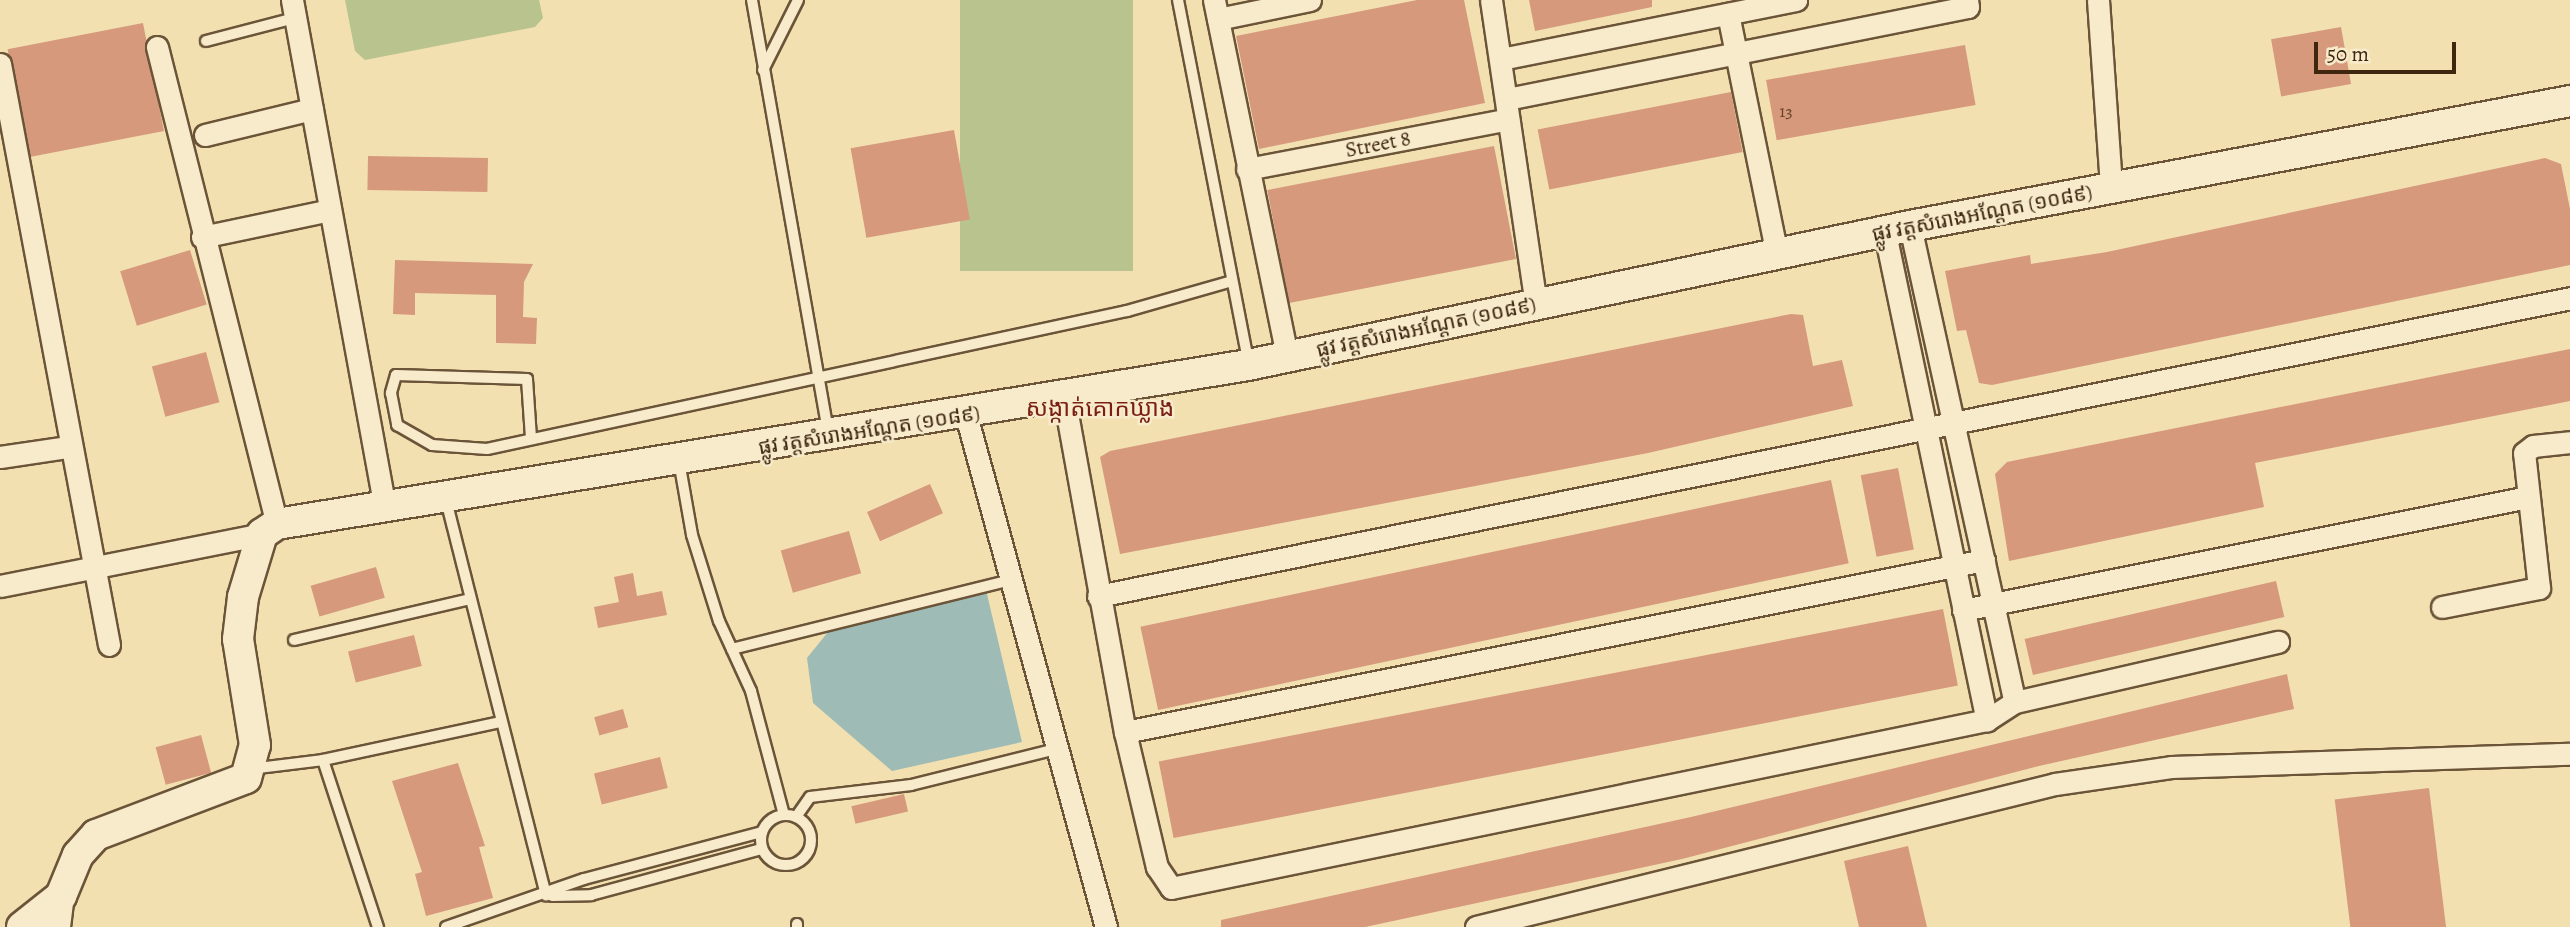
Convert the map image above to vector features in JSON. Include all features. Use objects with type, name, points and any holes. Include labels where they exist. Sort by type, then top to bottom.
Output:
[{"type":"main road","name":"ផ្លូវ វត្តសំរោងអណ្ដែត (១០៨៩)","points":[[270,529],[385,508],[966,415],[1248,365],[1777,254],[2570,100]]},
{"type":"main road","points":[[22,927],[61,896],[78,855],[96,835],[246,778],[250,769],[255,720],[238,639],[270,529]]},
{"type":"street","points":[[1286,357],[1216,10],[1310,0]]},
{"type":"street","points":[[1491,0],[1536,303]]},
{"type":"street","points":[[1501,60],[1796,0]]},
{"type":"street","name":"Street 8","points":[[1247,169],[1508,109],[1735,52],[1968,6],[1967,0]]},
{"type":"street","points":[[2098,0],[2111,188]]},
{"type":"street","points":[[293,9],[385,508]]},
{"type":"street","points":[[1728,14],[1777,254]]},
{"type":"street","points":[[0,586],[94,569],[270,529],[157,47]]},
{"type":"street","points":[[0,64],[5,121],[109,645]]},
{"type":"street","points":[[205,135],[312,109]]},
{"type":"street","points":[[202,237],[330,210]]},
{"type":"street","points":[[1897,230],[1954,423],[2015,702]]},
{"type":"street","points":[[1897,230],[1926,428],[1987,720]]},
{"type":"street","points":[[1098,596],[2570,298]]},
{"type":"street","points":[[1064,397],[1098,596],[1125,732],[1157,867],[1171,888],[1186,889],[1987,720],[2015,702],[2278,642]]},
{"type":"street","points":[[966,415],[1107,927]]},
{"type":"street","points":[[2441,607],[2539,588],[2524,453],[2533,446],[2570,442]]},
{"type":"street","points":[[0,457],[68,447]]},
{"type":"street","points":[[1963,610],[2528,497]]},
{"type":"street","points":[[1125,732],[1984,560]]},
{"type":"street","points":[[1476,927],[2055,784],[2171,767],[2570,754]]},
{"type":"street","points":[[57,927],[61,896]]},
{"type":"lane","points":[[752,0],[829,437]]},
{"type":"lane","points":[[763,71],[798,0]]},
{"type":"lane","points":[[1178,0],[1248,365]]},
{"type":"lane","points":[[206,41],[293,9]]},
{"type":"lane","points":[[531,439],[527,379],[396,376],[391,393],[397,425],[432,445],[487,449],[819,374],[1127,311],[1232,281]]},
{"type":"lane","points":[[679,461],[692,535],[732,649],[751,691],[784,815]]},
{"type":"lane","points":[[446,500],[546,896]]},
{"type":"lane","points":[[732,649],[1011,580]]},
{"type":"lane","points":[[294,640],[470,600]]},
{"type":"lane","points":[[250,769],[323,761],[500,722]]},
{"type":"lane","points":[[796,817],[810,797],[911,785],[1057,748]]},
{"type":"lane","points":[[323,761],[378,927]]},
{"type":"lane","points":[[446,927],[546,896],[584,879],[762,832],[784,815],[796,817],[811,835],[804,858],[789,865],[773,862],[762,849],[762,832]]},
{"type":"lane","points":[[546,896],[591,895],[762,849]]},
{"type":"green space","points":[[345,0],[539,0],[543,18],[535,27],[365,60],[355,51]]},
{"type":"green space","points":[[960,0],[1133,0],[1133,271],[960,271]]},
{"type":"water","points":[[986,590],[1022,742],[892,771],[813,703],[807,658],[832,627]]},
{"type":"building","points":[[1417,0],[1464,0],[1485,103],[1259,149],[1236,36]]},
{"type":"building","points":[[1529,0],[1652,0],[1652,7],[1535,31]]},
{"type":"building","points":[[143,23],[164,131],[29,157],[8,49]]},
{"type":"building","points":[[2341,27],[2351,84],[2281,96],[2271,39]]},
{"type":"building","points":[[1965,45],[1976,105],[1777,140],[1766,80]]},
{"type":"building","points":[[1731,92],[1743,152],[1549,189],[1538,130]]},
{"type":"building","points":[[954,130],[970,220],[866,238],[851,148]]},
{"type":"building","points":[[1494,146],[1516,259],[1289,303],[1267,190]]},
{"type":"building","points":[[368,156],[488,158],[487,192],[367,190]]},
{"type":"building","points":[[2545,158],[2561,164],[2570,209],[2570,265],[1992,385],[1979,383],[1966,330],[1957,331],[1945,271],[2030,255],[2031,264],[2107,252]]},
{"type":"building","points":[[190,250],[207,305],[137,326],[120,271]]},
{"type":"building","points":[[395,260],[533,264],[524,282],[523,317],[537,318],[536,344],[496,343],[496,295],[415,293],[415,315],[393,314]]},
{"type":"building","points":[[1791,314],[1803,315],[1813,366],[1842,360],[1853,406],[1648,453],[1120,554],[1100,457],[1110,451]]},
{"type":"building","points":[[2570,349],[2570,401],[2255,463],[2264,507],[2009,561],[1995,474],[2007,462]]},
{"type":"building","points":[[206,352],[219,402],[165,417],[152,366]]},
{"type":"building","points":[[1898,468],[1914,549],[1877,557],[1861,475]]},
{"type":"building","points":[[1831,480],[1849,563],[1158,710],[1140,627]]},
{"type":"building","points":[[930,484],[943,513],[880,541],[867,512]]},
{"type":"building","points":[[849,531],[861,573],[793,593],[781,551]]},
{"type":"building","points":[[376,567],[385,598],[319,617],[311,586]]},
{"type":"building","points":[[633,573],[637,596],[662,591],[667,615],[598,628],[594,607],[619,602],[614,577]]},
{"type":"building","points":[[2276,581],[2284,617],[2033,675],[2025,639]]},
{"type":"building","points":[[1943,609],[1958,686],[1174,838],[1159,761]]},
{"type":"building","points":[[414,635],[422,666],[356,683],[348,651]]},
{"type":"building","points":[[2287,674],[2294,709],[2039,766],[1682,859],[1365,927],[1221,927],[1221,920],[1691,817]]},
{"type":"building","points":[[623,709],[628,727],[599,736],[594,717]]},
{"type":"building","points":[[201,735],[211,773],[166,785],[156,747]]},
{"type":"building","points":[[660,757],[668,788],[602,805],[594,773]]},
{"type":"building","points":[[458,763],[485,846],[479,847],[493,898],[426,916],[415,874],[422,872],[392,781]]},
{"type":"building","points":[[2429,788],[2446,927],[2350,927],[2335,800]]},
{"type":"building","points":[[904,794],[908,812],[855,824],[851,806]]},
{"type":"building","points":[[1908,846],[1927,927],[1859,927],[1844,861]]},
{"type":"district","name":"សង្កាត់គោកឃ្លាង","points":[[1100,409]]}]
